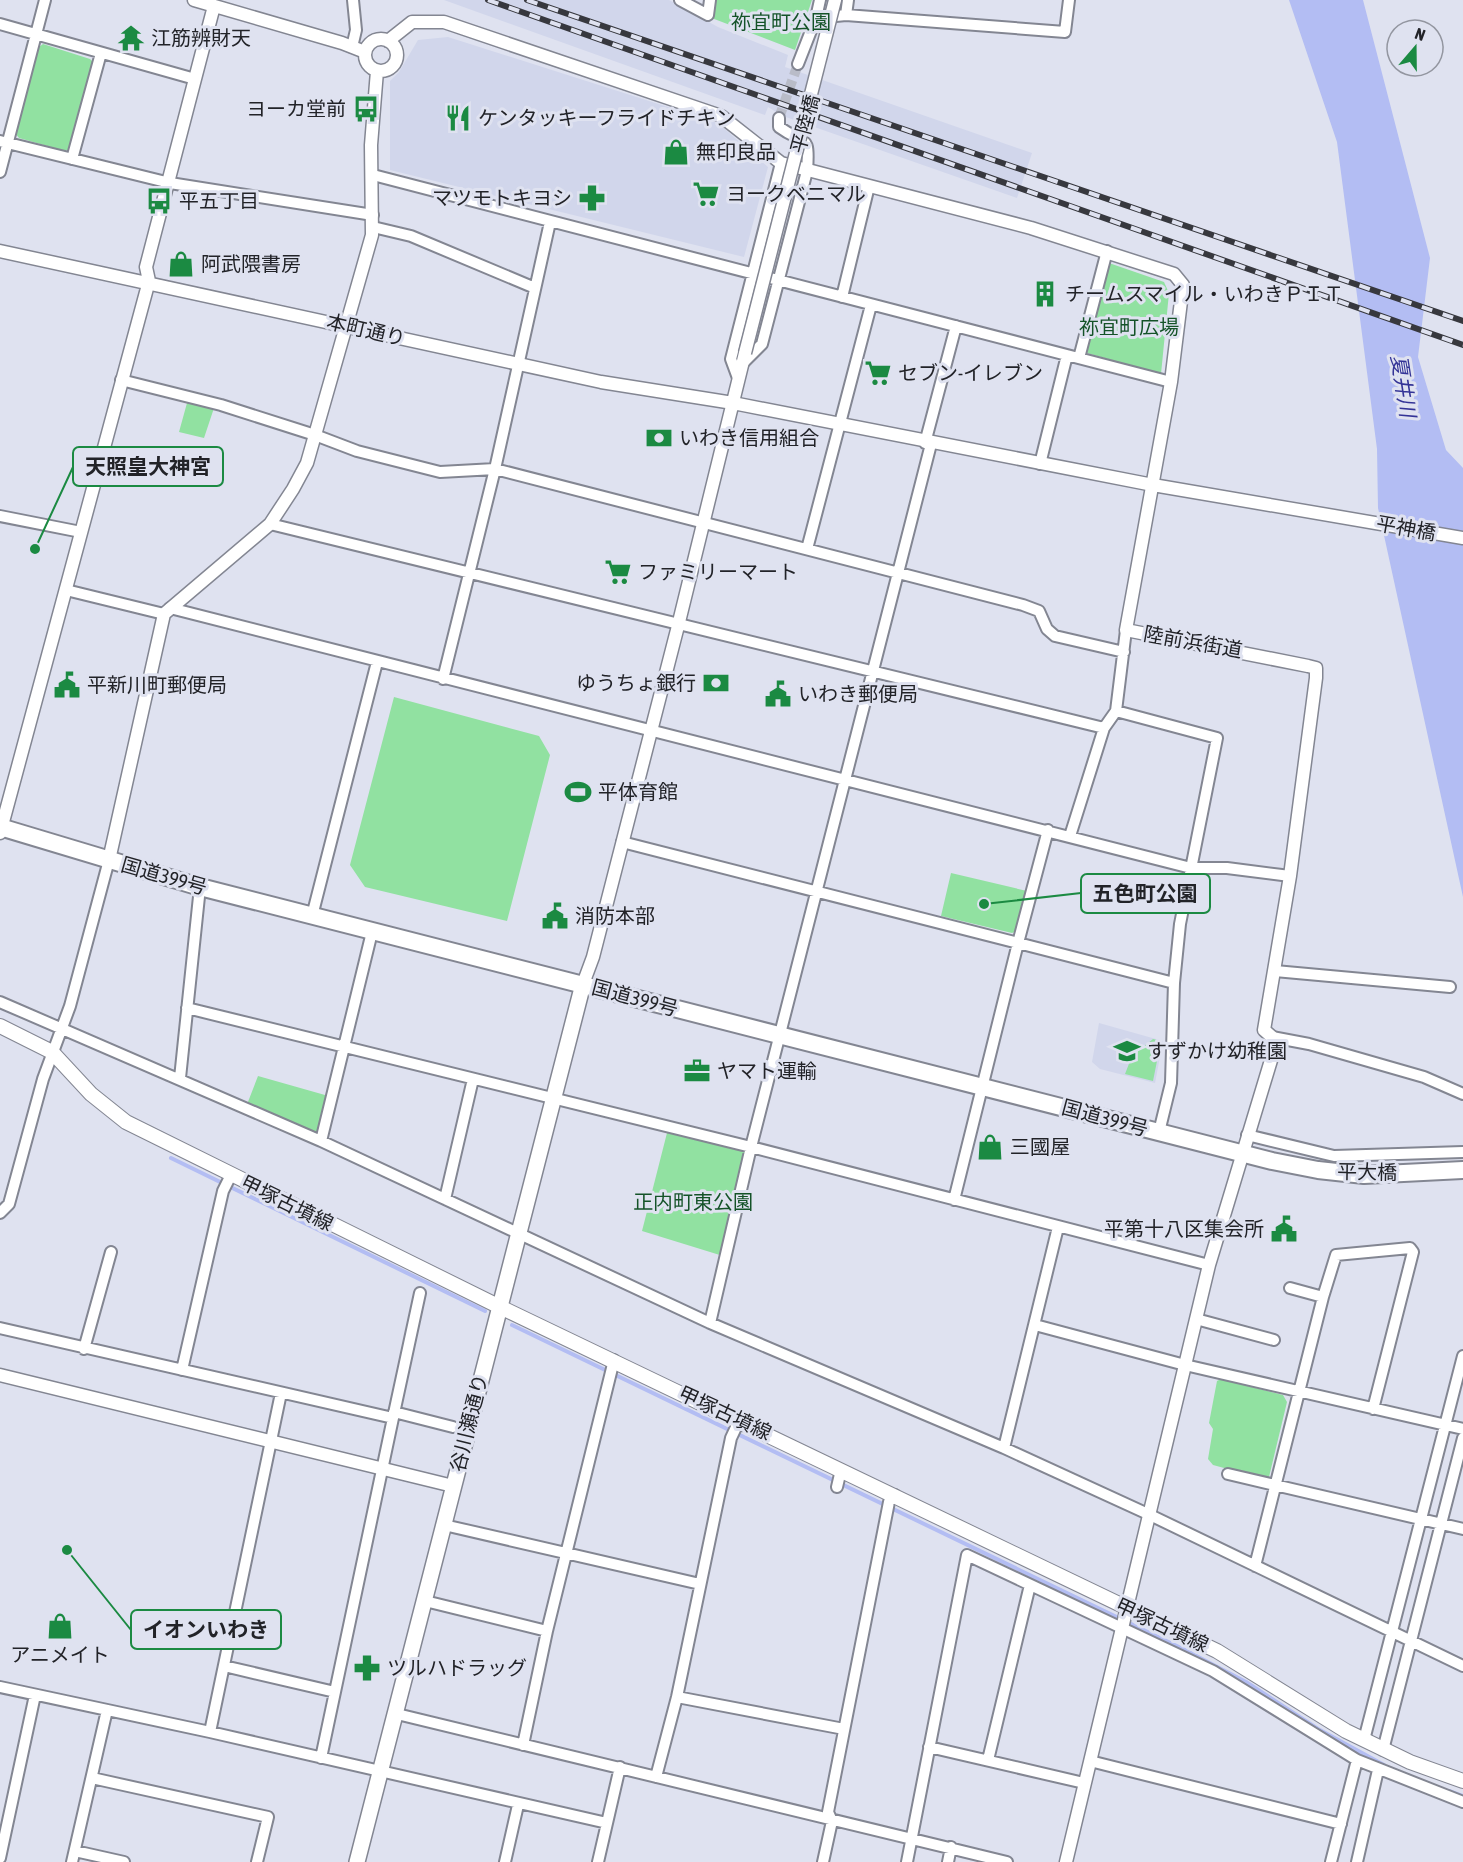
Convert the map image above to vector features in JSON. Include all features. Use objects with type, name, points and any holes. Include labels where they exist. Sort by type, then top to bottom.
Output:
[{"type":"highway","name":"国道399号","points":[[1,829],[200,887],[372,932],[1272,1161]]},
{"type":"highway","name":"平大橋","points":[[1272,1161],[1318,1170],[1364,1175],[1463,1170]]},
{"type":"main road","name":"谷川瀬通り","points":[[357,1862],[397,1714],[498,1306],[583,984]]},
{"type":"main road","name":"甲塚古墳線","points":[[0,1026],[52,1053],[91,1094],[126,1122],[498,1306],[611,1369],[841,1470],[890,1502],[1125,1620],[1205,1646],[1248,1669],[1383,1750],[1463,1781]]},
{"type":"street","points":[[0,172],[3,142],[45,0]]},
{"type":"street","points":[[194,0],[214,3],[365,52]]},
{"type":"street","points":[[352,47],[356,30],[353,0]]},
{"type":"street","points":[[680,0],[708,15],[710,0]]},
{"type":"street","points":[[798,64],[816,18],[820,0]]},
{"type":"street","name":"平陸橋","points":[[583,984],[678,626],[743,358],[836,0]]},
{"type":"street","points":[[846,15],[848,0]]},
{"type":"street","points":[[816,18],[846,15],[1065,32],[1069,0]]},
{"type":"street","points":[[1,829],[149,281],[145,271],[170,183],[214,3]]},
{"type":"street","points":[[388,41],[396,49],[397,59],[387,70],[377,71],[368,66],[365,52],[372,41],[388,41],[412,22],[444,22],[721,116],[781,163],[731,359],[738,378]]},
{"type":"street","points":[[0,24],[195,79]]},
{"type":"street","points":[[72,159],[101,53]]},
{"type":"street","points":[[0,1213],[9,1204],[52,1053],[70,1006],[109,860],[167,611],[270,524],[300,478],[315,435],[369,253],[373,221],[371,145],[377,71]]},
{"type":"street","points":[[743,358],[762,344],[807,171],[809,147],[805,140],[779,127],[779,118]]},
{"type":"street","points":[[3,142],[170,183],[373,221],[535,288]]},
{"type":"street","name":"陸前浜街道","points":[[781,163],[1031,228],[1107,251],[1174,274],[1183,285],[1171,382],[1126,630],[1238,650],[1316,668],[1290,876],[1264,1030],[1272,1037]]},
{"type":"street","points":[[373,175],[1171,382]]},
{"type":"street","points":[[842,297],[869,186]]},
{"type":"street","points":[[443,679],[495,469],[550,222]]},
{"type":"street","name":"本町通り","points":[[0,251],[149,281],[601,382],[732,403]]},
{"type":"street","points":[[1079,358],[1107,251]]},
{"type":"street","points":[[807,549],[871,305]]},
{"type":"street","points":[[710,1323],[751,1147],[873,673],[956,326]]},
{"type":"street","points":[[1040,464],[1067,355]]},
{"type":"street","points":[[121,380],[221,405],[357,451],[440,472],[495,469],[1023,605],[1039,611],[1047,629],[1054,636],[1124,652]]},
{"type":"street","points":[[732,403],[1153,485]]},
{"type":"street","name":"平神橋","points":[[1153,485],[1463,538]]},
{"type":"street","points":[[0,516],[81,532]]},
{"type":"street","points":[[270,524],[678,626],[1104,728]]},
{"type":"street","points":[[66,590],[167,611],[377,662],[1191,868],[1227,868],[1290,876]]},
{"type":"street","points":[[1070,836],[1104,728],[1116,711],[1126,630]]},
{"type":"street","points":[[312,916],[377,662]]},
{"type":"street","points":[[1116,711],[1217,738],[1180,924],[1174,983],[1171,1083],[1159,1132]]},
{"type":"street","points":[[954,1200],[1048,830]]},
{"type":"street","points":[[622,842],[1174,983]]},
{"type":"street","points":[[180,1078],[200,887]]},
{"type":"street","points":[[321,1141],[346,1049],[372,932]]},
{"type":"street","points":[[1275,971],[1450,987]]},
{"type":"street","points":[[0,1002],[321,1141],[710,1323],[1004,1448],[1148,1514],[1463,1666]]},
{"type":"street","points":[[187,1008],[751,1147],[1209,1264]]},
{"type":"street","points":[[1066,1862],[1209,1264],[1275,1047],[1272,1037],[1309,1044],[1424,1077],[1463,1094]]},
{"type":"street","points":[[445,1199],[473,1079]]},
{"type":"street","points":[[1247,1135],[1334,1156],[1463,1152]]},
{"type":"street","points":[[182,1370],[223,1191],[231,1175]]},
{"type":"street","points":[[1004,1448],[1058,1227]]},
{"type":"street","points":[[1255,1566],[1323,1297],[1336,1255],[1410,1248],[1413,1252],[1373,1409]]},
{"type":"street","points":[[84,1348],[111,1252]]},
{"type":"street","points":[[1290,1288],[1323,1297]]},
{"type":"street","points":[[321,1758],[381,1467],[420,1293]]},
{"type":"street","points":[[1196,1319],[1274,1340]]},
{"type":"street","points":[[1035,1325],[1185,1365],[1463,1429]]},
{"type":"street","points":[[0,1328],[280,1393],[453,1427]]},
{"type":"street","points":[[1364,1740],[1463,1356]]},
{"type":"street","points":[[523,1745],[547,1631],[611,1369]]},
{"type":"street","points":[[0,1375],[453,1486]]},
{"type":"street","points":[[210,1732],[272,1441],[280,1393]]},
{"type":"street","points":[[656,1777],[676,1697],[731,1438],[738,1423]]},
{"type":"street","points":[[1383,1750],[1413,1641],[1463,1438]]},
{"type":"street","points":[[837,1486],[841,1470]]},
{"type":"street","points":[[1228,1474],[1463,1529]]},
{"type":"street","points":[[823,1862],[832,1821],[828,1812],[890,1502]]},
{"type":"street","points":[[444,1525],[566,1555],[700,1584]]},
{"type":"street","points":[[907,1862],[967,1555],[1023,1570],[1030,1586],[988,1760]]},
{"type":"street","points":[[1030,1586],[1125,1620],[1357,1760],[1463,1802]]},
{"type":"street","points":[[425,1601],[547,1631]]},
{"type":"street","points":[[1197,1664],[1205,1646]]},
{"type":"street","points":[[224,1666],[335,1692]]},
{"type":"street","points":[[1241,1688],[1248,1669]]},
{"type":"street","points":[[0,1687],[210,1732],[518,1805],[607,1823]]},
{"type":"street","points":[[0,1858],[35,1695]]},
{"type":"street","points":[[676,1697],[844,1729]]},
{"type":"street","points":[[1296,1723],[1307,1706]]},
{"type":"street","points":[[107,1710],[74,1857],[124,1862]]},
{"type":"street","points":[[397,1714],[1007,1862]]},
{"type":"street","points":[[929,1747],[1084,1783]]},
{"type":"street","points":[[1331,1862],[1357,1760]]},
{"type":"street","points":[[1090,1761],[1341,1824]]},
{"type":"street","points":[[598,1862],[620,1767]]},
{"type":"street","points":[[1358,1862],[1378,1770]]},
{"type":"street","points":[[92,1778],[268,1817],[257,1862]]},
{"type":"street","points":[[505,1862],[518,1805]]},
{"type":"street","points":[[948,1862],[951,1847]]},
{"type":"shaded area","points":[[444,0],[669,0],[718,27],[788,55],[785,67],[1032,153],[1017,198],[783,116],[768,107],[765,115]]},
{"type":"shaded area","points":[[448,37],[718,123],[768,167],[744,257],[390,170],[390,81],[399,72],[418,40]]},
{"type":"shaded area","name":"すずかけ幼稚園","points":[[1099,1023],[1163,1041],[1155,1083],[1100,1069],[1092,1062]]},
{"type":"green space","name":"祢宜町公園","points":[[712,0],[812,0],[795,50],[709,17]]},
{"type":"green space","points":[[43,44],[90,59],[94,63],[70,149],[65,151],[19,138],[15,133],[39,47]]},
{"type":"green space","name":"祢宜町広場","points":[[1109,263],[1164,282],[1169,293],[1161,374],[1087,353]]},
{"type":"green space","points":[[187,403],[214,408],[204,438],[179,432]]},
{"type":"green space","points":[[394,697],[539,736],[550,755],[507,921],[365,887],[350,865]]},
{"type":"green space","points":[[951,873],[1027,891],[1019,930],[1012,933],[941,916]]},
{"type":"green space","points":[[1153,1039],[1161,1041],[1153,1081],[1125,1074],[1132,1056]]},
{"type":"green space","points":[[258,1076],[332,1097],[321,1140],[246,1107]]},
{"type":"green space","name":"正内町東公園","points":[[668,1129],[749,1148],[723,1256],[642,1231]]},
{"type":"green space","points":[[1221,1379],[1283,1395],[1287,1402],[1269,1477],[1265,1479],[1213,1465],[1208,1459],[1213,1429],[1209,1423],[1217,1381]]},
{"type":"water","name":"夏井川","points":[[1289,0],[1363,0],[1430,258],[1418,357],[1446,450],[1463,468],[1463,897],[1378,508],[1377,449],[1337,142]]},
{"type":"waterway","points":[[171,1158],[485,1311]]},
{"type":"waterway","points":[[512,1325],[1183,1649],[1246,1682],[1318,1729],[1384,1765]]},
{"type":"waterway","points":[[1449,1791],[1463,1796]]},
{"type":"tunnel","points":[[779,118],[798,64]]},
{"type":"railway","points":[[488,0],[1463,345]]},
{"type":"railway","points":[[527,0],[1463,321]]},
{"type":"place","name":"江筋辨財天","points":[[131,38]]},
{"type":"place","name":"ヨーカ堂前","points":[[366,109]]},
{"type":"place","name":"ケンタッキーフライドチキン","points":[[458,118]]},
{"type":"place","name":"無印良品","points":[[676,152]]},
{"type":"place","name":"ヨークベニマル","points":[[706,194]]},
{"type":"place","name":"マツモトキヨシ","points":[[592,198]]},
{"type":"place","name":"平五丁目","points":[[159,201]]},
{"type":"place","name":"阿武隈書房","points":[[181,264]]},
{"type":"place","name":"チームスマイル・いわきＰＩＴ","points":[[1045,294]]},
{"type":"place","name":"セブン-イレブン","points":[[878,373]]},
{"type":"place","name":"いわき信用組合","points":[[659,438]]},
{"type":"place","name":"天照皇大神宮","points":[[35,549]]},
{"type":"place","name":"ファミリーマート","points":[[618,572]]},
{"type":"place","name":"ゆうちょ銀行","points":[[716,683]]},
{"type":"place","name":"平新川町郵便局","points":[[67,685]]},
{"type":"place","name":"いわき郵便局","points":[[778,694]]},
{"type":"place","name":"平体育館","points":[[578,792]]},
{"type":"place","name":"五色町公園","points":[[984,904]]},
{"type":"place","name":"消防本部","points":[[555,916]]},
{"type":"place","name":"すずかけ幼稚園","points":[[1127,1051]]},
{"type":"place","name":"ヤマト運輸","points":[[697,1071]]},
{"type":"place","name":"三國屋","points":[[990,1147]]},
{"type":"place","name":"平第十八区集会所","points":[[1284,1229]]},
{"type":"place","name":"イオンいわき","points":[[67,1550]]},
{"type":"place","name":"アニメイト","points":[[60,1626]]},
{"type":"place","name":"ツルハドラッグ","points":[[367,1668]]}]
